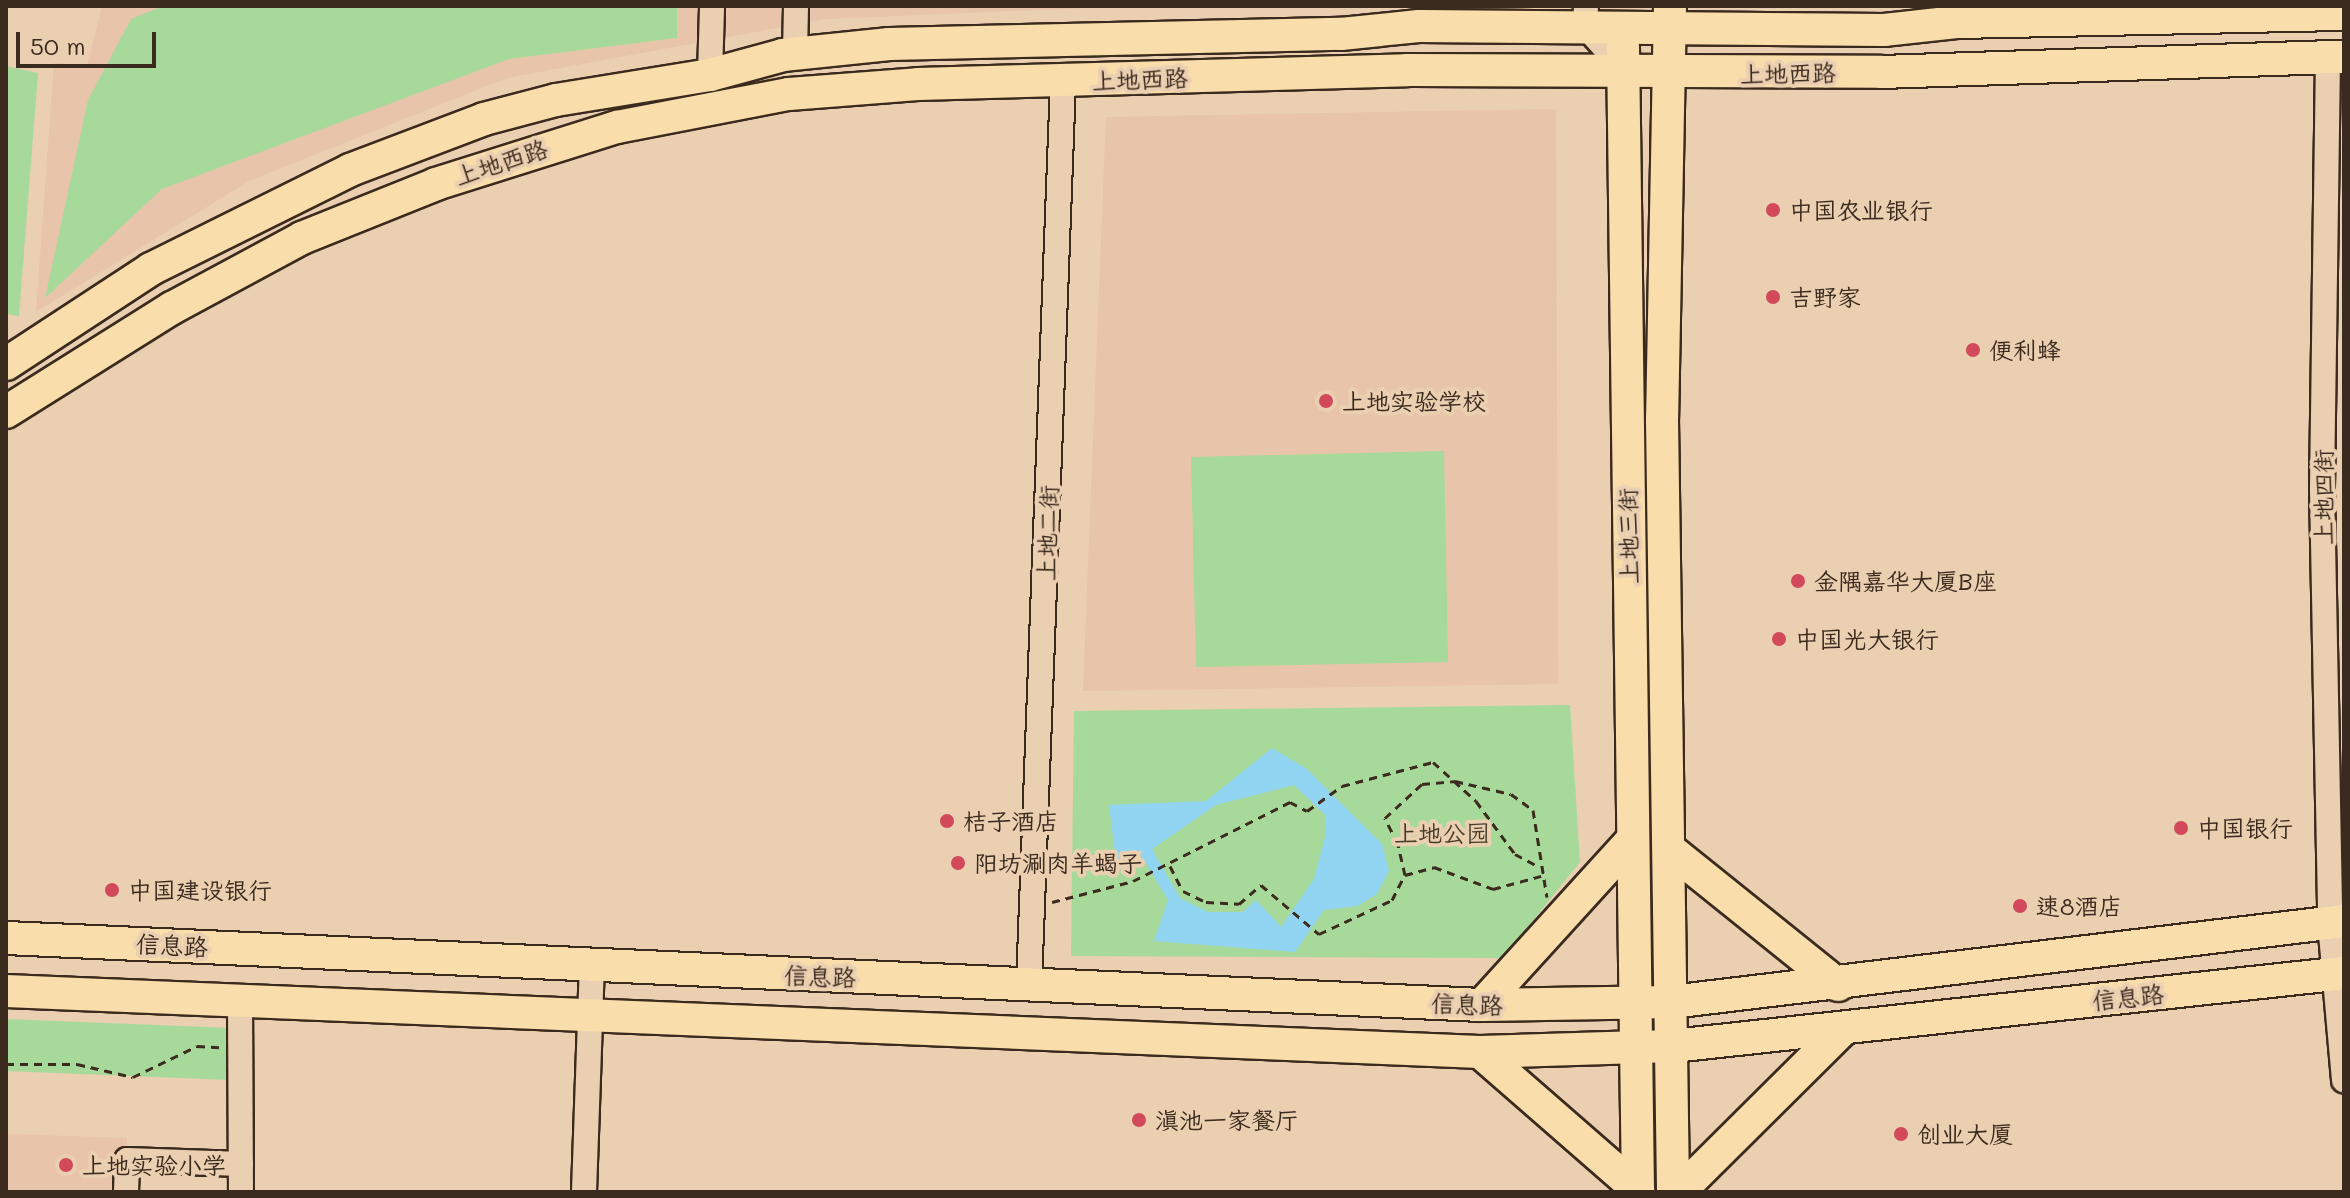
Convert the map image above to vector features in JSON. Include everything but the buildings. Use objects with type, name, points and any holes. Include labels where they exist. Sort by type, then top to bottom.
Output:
[{"type":"main road","name":"上地西路","points":[[6,364],[151,269],[350,170],[484,119],[542,104],[710,75],[795,54],[911,43],[1341,34],[1586,16],[1884,30],[1957,22],[2344,14]]},
{"type":"main road","name":"上地三街","points":[[1623,17],[1638,1191]]},
{"type":"main road","name":"上地三街","points":[[1670,18],[1662,420],[1673,1046]]},
{"type":"main road","name":"上地西路","points":[[6,412],[172,308],[302,238],[436,184],[577,138],[789,94],[918,84],[1407,70],[1881,72],[2336,57]]},
{"type":"main road","points":[[1482,1005],[1632,840]]},
{"type":"main road","points":[[1669,849],[1838,985]]},
{"type":"main road","name":"信息路","points":[[6,938],[1482,1005],[1671,1002],[1838,985],[2337,922]]},
{"type":"main road","name":"信息路","points":[[6,991],[1480,1052],[1673,1046],[2338,974]]},
{"type":"main road","points":[[1679,1192],[1842,1030]]},
{"type":"main road","points":[[1673,1046],[1673,1192]]},
{"type":"main road","points":[[1480,1052],[1638,1191]]},
{"type":"street","points":[[710,75],[712,6]]},
{"type":"street","points":[[795,54],[796,6]]},
{"type":"street","points":[[1586,16],[1624,69]]},
{"type":"street","name":"上地四街","points":[[2336,57],[2333,488],[2337,922],[2344,1080]]},
{"type":"street","name":"上地二街","points":[[1029,984],[1063,82]]},
{"type":"street","points":[[584,1192],[592,966]]},
{"type":"street","points":[[240,1002],[243,1110],[241,1192]]},
{"type":"street","points":[[126,1192],[127,1160],[241,1164]]},
{"type":"path","points":[[1033,906],[1133,881],[1170,866],[1260,814],[1290,802],[1307,811],[1342,786],[1433,762],[1496,824],[1515,854],[1538,866]]},
{"type":"path","points":[[1170,866],[1183,891],[1206,902],[1239,904],[1261,885],[1319,934],[1392,900],[1405,875],[1398,844],[1385,818],[1422,784],[1455,781],[1511,794],[1533,810],[1541,837],[1538,866],[1553,927]]},
{"type":"path","points":[[1405,875],[1434,867],[1493,889],[1541,876]]},
{"type":"path","points":[[6,1064],[77,1064],[133,1077],[197,1046],[242,1047]]},
{"type":"shaded area","points":[[102,6],[1131,6],[826,19],[507,78],[249,181],[36,312],[54,63],[87,65]]},
{"type":"shaded area","name":"上地实验学校","points":[[1556,109],[1558,684],[1083,691],[1106,117]]},
{"type":"shaded area","name":"上地实验小学","points":[[6,1134],[127,1138],[126,1192],[6,1192]]},
{"type":"green space","points":[[163,6],[677,6],[677,38],[509,59],[162,189],[45,298],[88,100],[131,19]]},
{"type":"green space","points":[[6,66],[38,73],[19,316],[6,314]]},
{"type":"green space","points":[[1444,451],[1448,662],[1196,667],[1191,457]]},
{"type":"green space","name":"上地公园","points":[[1570,705],[1580,862],[1503,958],[1071,956],[1074,711]]},
{"type":"green space","points":[[6,1019],[232,1028],[230,1080],[6,1071]]},
{"type":"water","points":[[1272,748],[1307,769],[1382,844],[1389,871],[1377,894],[1357,906],[1324,910],[1295,952],[1154,941],[1168,900],[1139,852],[1132,868],[1117,869],[1109,805],[1206,801]],"holes":[[[1294,785],[1325,815],[1326,833],[1314,879],[1281,927],[1256,900],[1243,912],[1208,912],[1180,898],[1152,849],[1216,805]]]},
{"type":"place","name":"中国农业银行","points":[[1773,210]]},
{"type":"place","name":"吉野家","points":[[1773,297]]},
{"type":"place","name":"便利蜂","points":[[1973,350]]},
{"type":"place","name":"上地实验学校","points":[[1326,401]]},
{"type":"place","name":"金隅嘉华大厦B座","points":[[1798,581]]},
{"type":"place","name":"中国光大银行","points":[[1779,639]]},
{"type":"place","name":"桔子酒店","points":[[947,821]]},
{"type":"place","name":"中国银行","points":[[2181,828]]},
{"type":"place","name":"阳坊涮肉羊蝎子","points":[[958,863]]},
{"type":"place","name":"中国建设银行","points":[[112,890]]},
{"type":"place","name":"速8酒店","points":[[2020,906]]},
{"type":"place","name":"滇池一家餐厅","points":[[1139,1120]]},
{"type":"place","name":"创业大厦","points":[[1901,1134]]},
{"type":"place","name":"上地实验小学","points":[[66,1165]]}]
